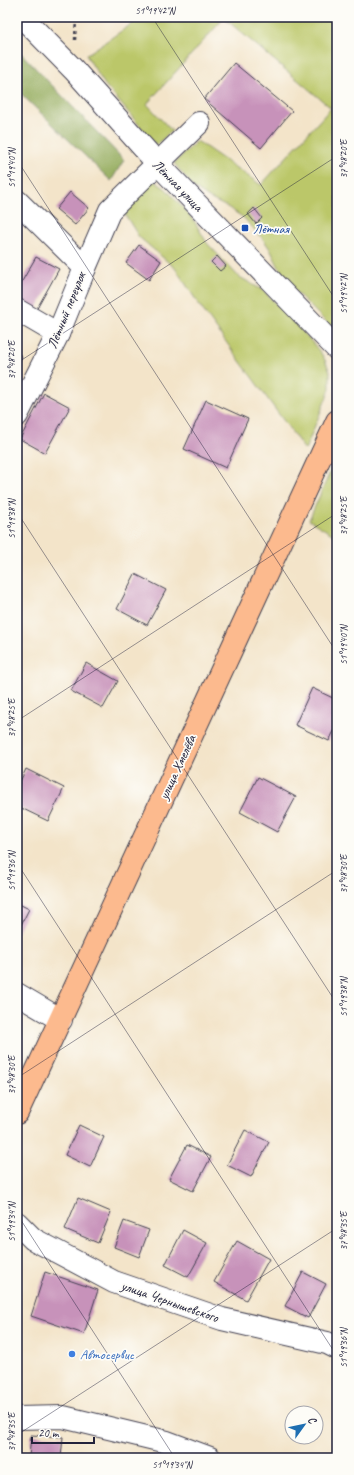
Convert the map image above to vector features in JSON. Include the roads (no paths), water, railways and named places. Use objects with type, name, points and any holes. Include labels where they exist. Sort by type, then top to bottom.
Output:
[{"type":"main road","name":"улица Хмелёва","points":[[17,1113],[337,421]]},
{"type":"street","name":"Лётная улица","points":[[22,17],[74,70],[157,163],[337,349]]},
{"type":"street","points":[[85,268],[110,210],[199,123]]},
{"type":"street","name":"Лётный переулок","points":[[17,201],[85,268],[58,334],[17,415]]},
{"type":"street","points":[[17,310],[58,334]]},
{"type":"street","points":[[17,994],[61,1020]]},
{"type":"street","name":"улица Чернышевского","points":[[17,1223],[33,1239],[114,1282],[222,1319],[327,1342],[337,1348]]},
{"type":"street","points":[[17,1418],[64,1417],[167,1442],[210,1458]]},
{"type":"place","name":"Лётная","points":[[245,228]]},
{"type":"place","name":"Автосервис","points":[[72,1354]]}]
